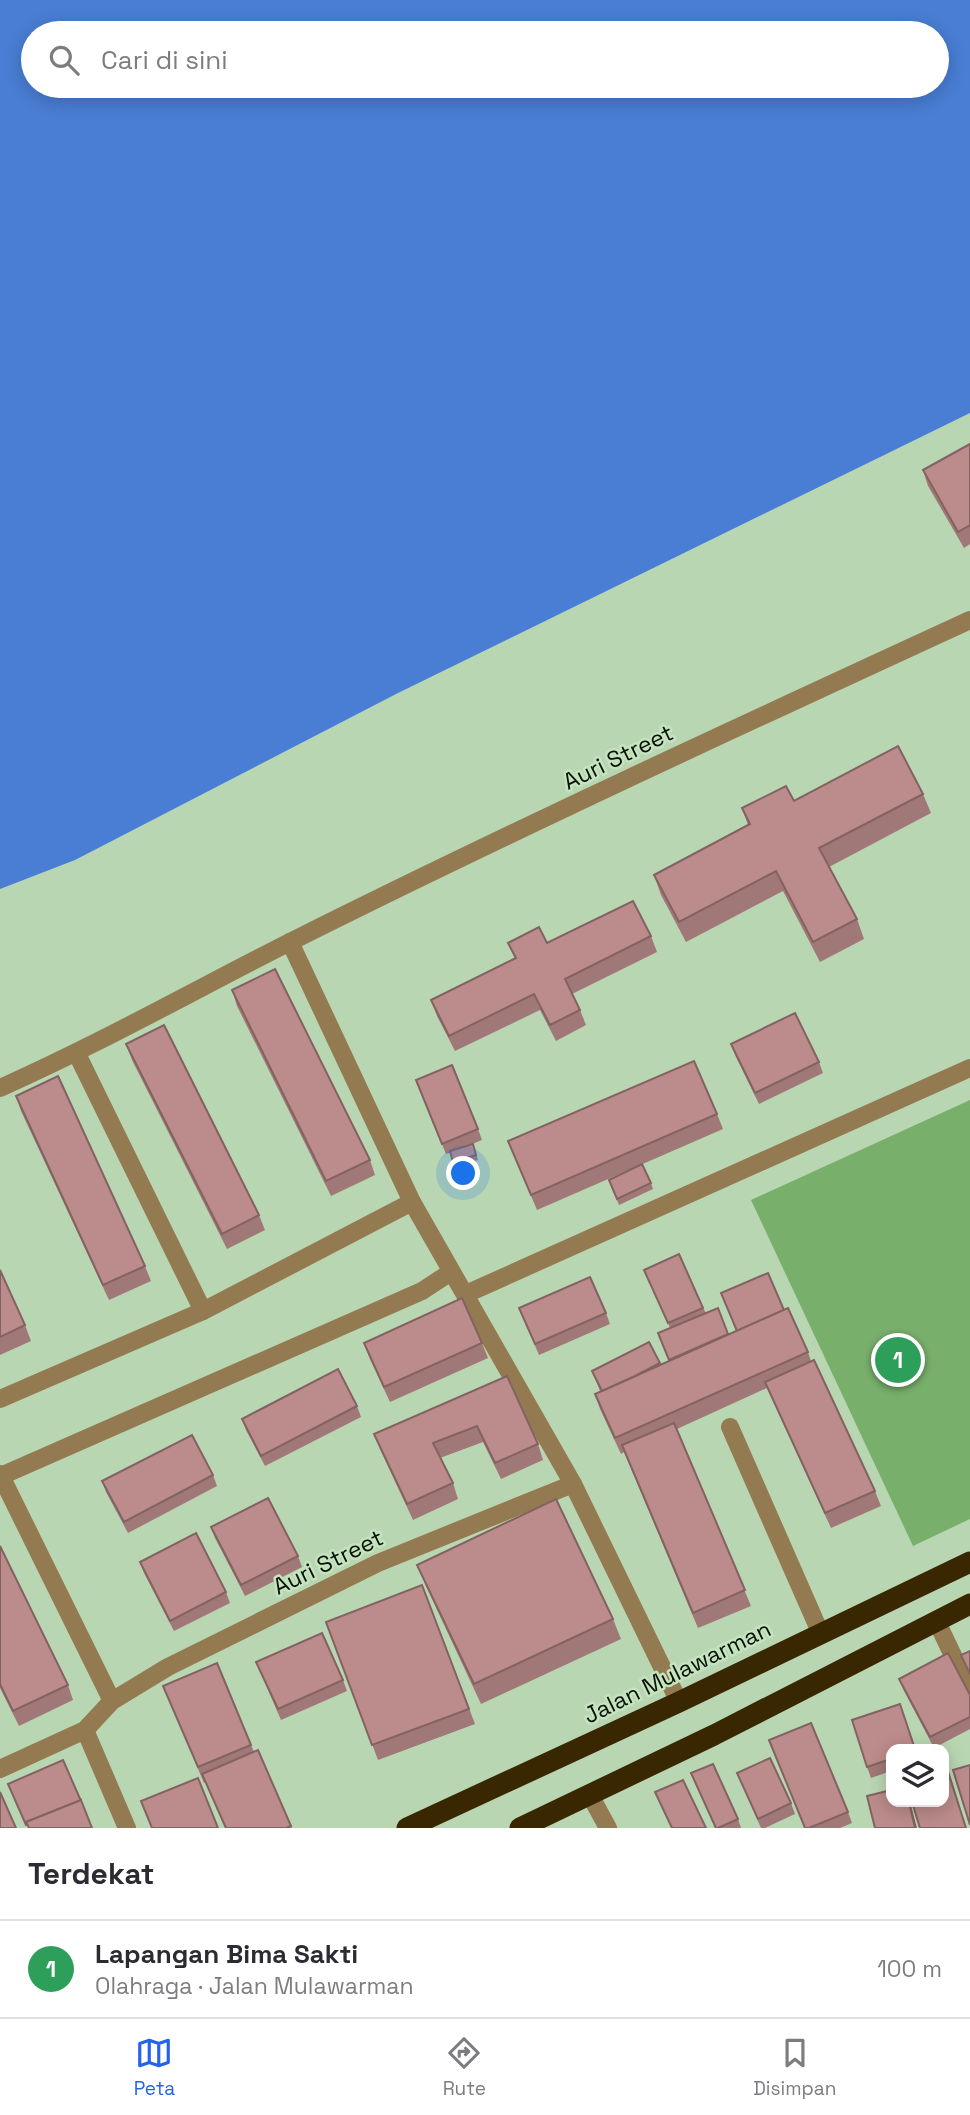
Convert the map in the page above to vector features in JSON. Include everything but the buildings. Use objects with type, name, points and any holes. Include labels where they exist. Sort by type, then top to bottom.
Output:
[{"type":"highway","name":"Jalan Mulawarman","points":[[407,1828],[679,1702],[970,1562]]},
{"type":"highway","points":[[520,1828],[714,1735],[970,1604]]},
{"type":"street","name":"Auri Street","points":[[0,1088],[77,1054],[290,942],[678,755],[970,620]]},
{"type":"street","points":[[290,942],[412,1202],[573,1484],[679,1702]]},
{"type":"street","points":[[77,1054],[203,1311]]},
{"type":"street","points":[[466,1294],[970,1069]]},
{"type":"street","points":[[0,1399],[203,1311],[412,1202]]},
{"type":"street","points":[[112,1701],[0,1475],[422,1291],[451,1272]]},
{"type":"street","points":[[730,1427],[820,1632]]},
{"type":"street","name":"Auri Street","points":[[85,1730],[112,1701],[168,1667],[378,1563],[573,1484]]},
{"type":"street","points":[[936,1620],[970,1691]]},
{"type":"street","points":[[0,1769],[85,1730],[127,1828]]},
{"type":"street","points":[[590,1795],[608,1828]]},
{"type":"green space","points":[[970,1100],[970,1519],[913,1546],[751,1200]]},
{"type":"water","points":[[0,0],[970,0],[970,413],[398,693],[75,860],[0,889]]},
{"type":"place","name":"Lapangan Bima Sakti","points":[[898,1360]]}]
